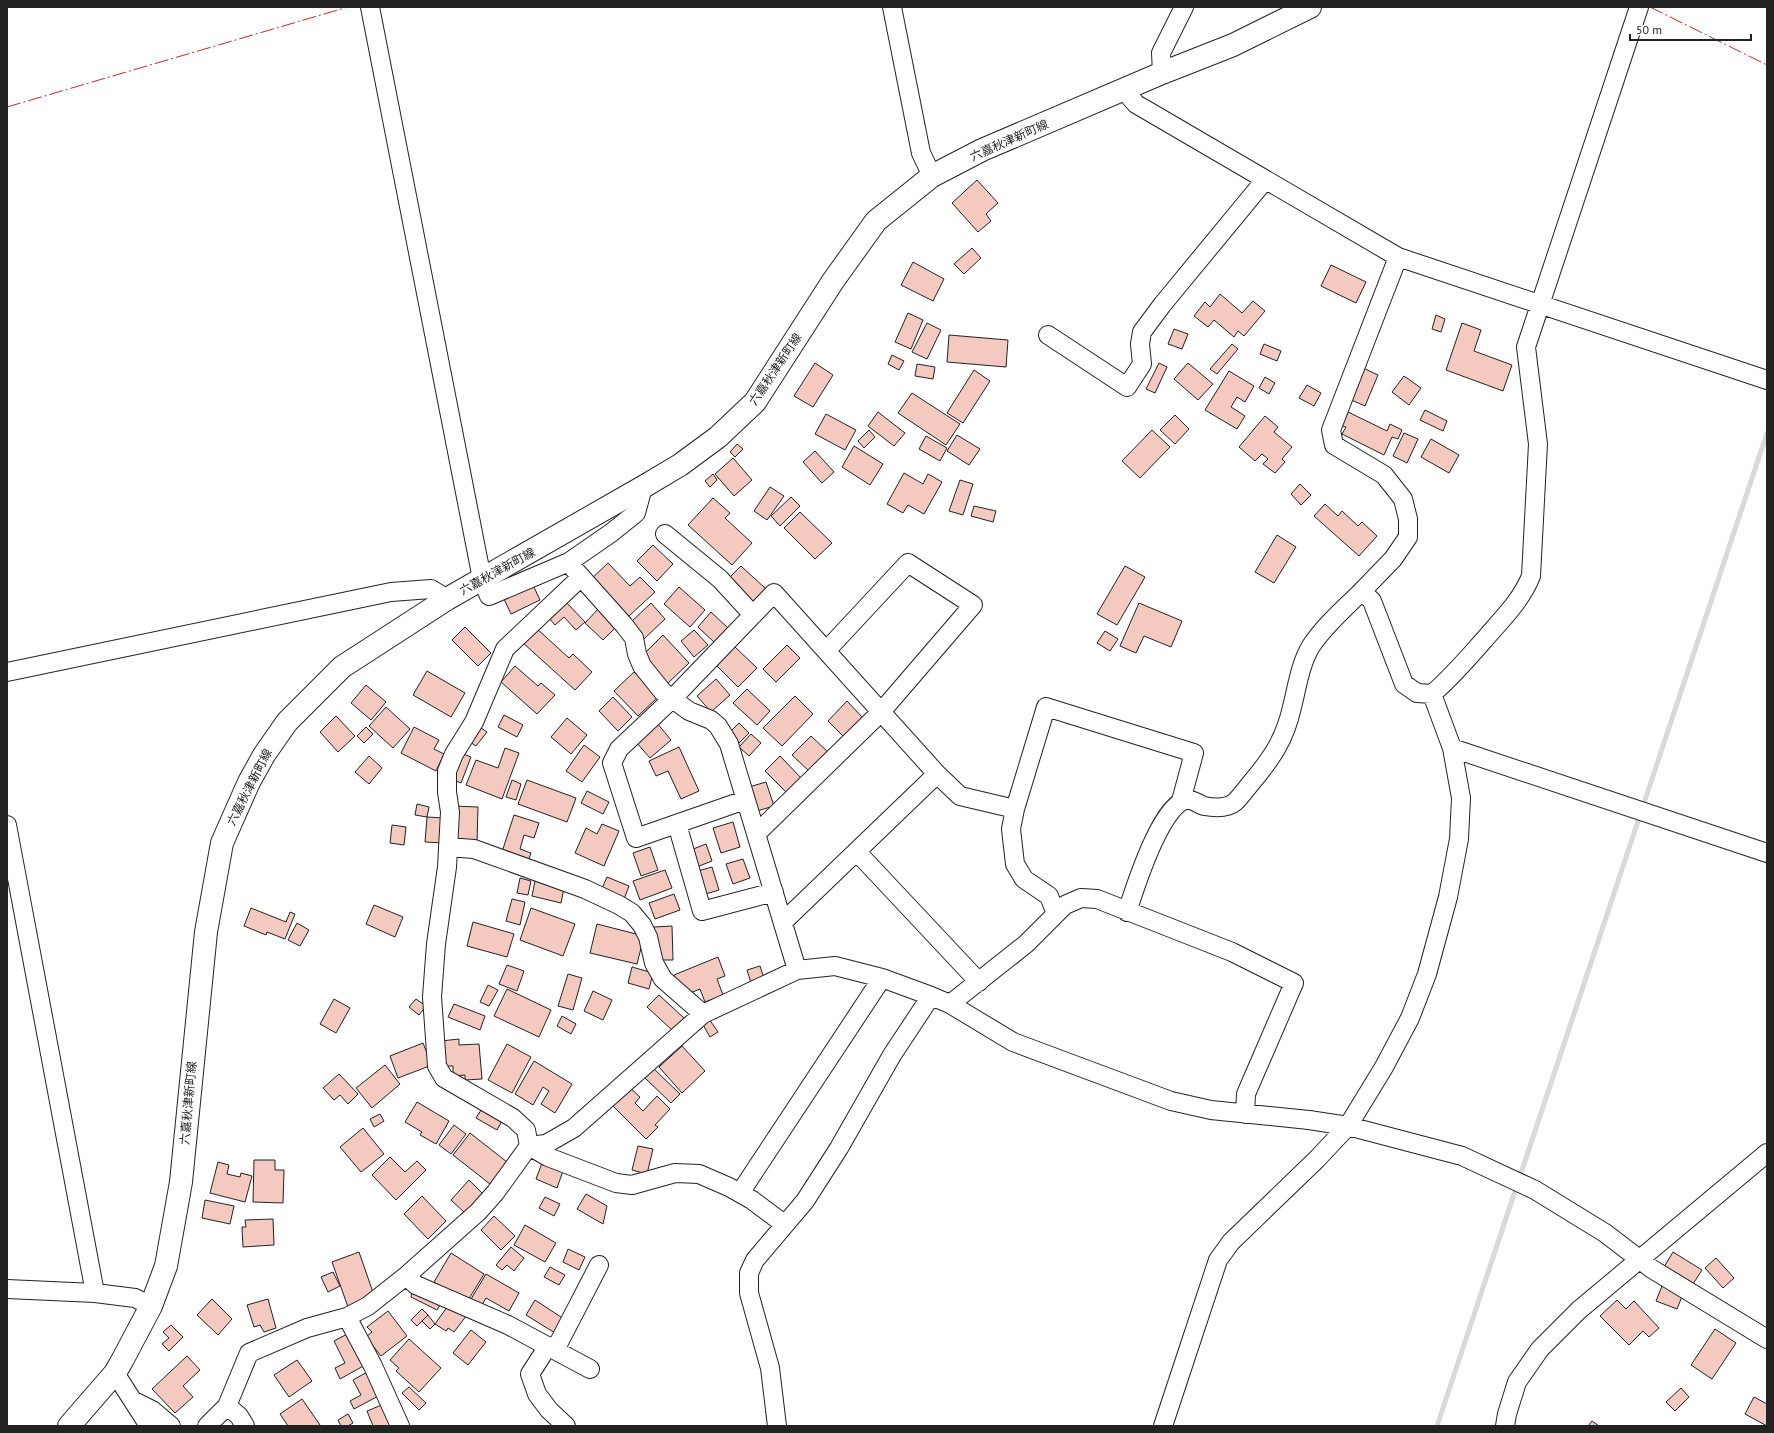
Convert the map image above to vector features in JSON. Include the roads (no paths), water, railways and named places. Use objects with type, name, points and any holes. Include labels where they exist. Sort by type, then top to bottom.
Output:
[{"type":"main road","name":"六嘉秋津新町線","points":[[69,1426],[115,1373],[151,1306],[166,1266],[181,1182],[206,932],[222,843],[249,782],[264,755],[287,722],[342,667],[447,599],[643,488],[680,465],[718,437],[755,402],[833,281],[876,221],[932,176],[982,150],[1123,89],[1233,45],[1310,7]]},
{"type":"street","points":[[370,7],[482,579],[489,596],[569,562],[636,513],[643,488]]},
{"type":"street","points":[[892,7],[921,153],[932,176]]},
{"type":"street","points":[[1162,73],[1161,53],[1184,7]]},
{"type":"street","points":[[1362,591],[1372,601],[1404,684],[1417,693],[1432,694],[1448,681],[1525,592],[1531,576],[1538,444],[1526,347],[1638,7]]},
{"type":"street","points":[[1123,89],[1136,104],[1398,258],[1767,380]]},
{"type":"street","points":[[1048,335],[1127,387],[1142,364],[1140,344],[1142,332],[1162,305],[1265,180]]},
{"type":"street","points":[[1181,801],[1190,800],[1204,806],[1225,808],[1235,802],[1270,760],[1284,734],[1292,707],[1296,685],[1310,647],[1321,633],[1393,559],[1408,537],[1408,519],[1403,499],[1384,476],[1334,445],[1331,430],[1398,258]]},
{"type":"street","points":[[665,534],[720,579],[753,615]]},
{"type":"street","points":[[569,562],[580,578],[624,625],[634,638],[637,654],[642,666],[663,692],[689,711],[711,720],[718,726],[729,744],[797,970]]},
{"type":"street","points":[[756,834],[881,712],[973,605],[908,563],[826,650]]},
{"type":"street","points":[[207,1426],[227,1406],[249,1353],[307,1328],[347,1317],[368,1306],[406,1276],[478,1212],[495,1193],[529,1146],[526,1130],[513,1118],[444,1078],[436,1066],[432,997],[436,944],[448,867],[450,812],[447,792],[447,771],[454,754],[474,722],[505,649],[580,578]]},
{"type":"street","points":[[7,672],[391,592],[431,589],[447,599]]},
{"type":"street","points":[[745,800],[636,838],[612,763],[619,749],[672,699],[774,593],[937,774],[960,796],[1015,809]]},
{"type":"street","points":[[1163,1426],[1218,1260],[1231,1242],[1348,1126],[1384,1067],[1402,1032],[1427,974],[1448,897],[1459,839],[1462,798],[1452,748],[1432,694]]},
{"type":"street","points":[[1056,914],[1049,896],[1024,879],[1015,864],[1011,829],[1015,809],[1046,707],[1194,753],[1181,801],[1168,815],[1147,852],[1127,912]]},
{"type":"street","points":[[1452,748],[1767,853]]},
{"type":"street","points":[[783,922],[937,774]]},
{"type":"street","points":[[677,824],[702,911],[774,892]]},
{"type":"street","points":[[7,825],[95,1293]]},
{"type":"street","points":[[448,847],[474,849],[585,889],[619,905],[632,913],[642,925],[648,937],[654,963],[663,979],[703,1014]]},
{"type":"street","points":[[857,852],[979,982]]},
{"type":"street","points":[[950,1004],[1026,944],[1065,905],[1081,898],[1097,899],[1232,952],[1294,983],[1246,1094],[1245,1114]]},
{"type":"street","points":[[529,1146],[546,1144],[574,1128],[703,1014],[797,970],[836,966],[882,978],[931,996],[950,1004],[1013,1042],[1171,1102],[1211,1110],[1309,1120],[1348,1126],[1462,1156],[1535,1190],[1606,1233],[1639,1260],[1767,1339]]},
{"type":"street","points":[[740,1193],[882,978]]},
{"type":"street","points":[[777,1426],[770,1368],[749,1293],[749,1273],[755,1260],[805,1201],[839,1148],[892,1055],[931,996]]},
{"type":"street","points":[[529,1146],[548,1157],[616,1183],[632,1185],[675,1173],[699,1174],[740,1193],[784,1224]]},
{"type":"street","points":[[1505,1426],[1507,1414],[1517,1382],[1540,1348],[1579,1310],[1767,1153]]},
{"type":"street","points":[[566,1426],[549,1410],[537,1394],[530,1374],[551,1348],[599,1265]]},
{"type":"street","points":[[406,1276],[416,1285],[508,1325],[590,1369]]},
{"type":"street","points":[[7,1289],[95,1293],[135,1298],[151,1306]]},
{"type":"street","points":[[347,1317],[373,1366],[400,1426]]},
{"type":"street","points":[[115,1373],[148,1426]]},
{"type":"street","points":[[133,1400],[152,1410],[172,1426]]},
{"type":"street","points":[[227,1406],[239,1416],[245,1426]]},
{"type":"waterway","points":[[1437,1426],[1767,433]]}]
